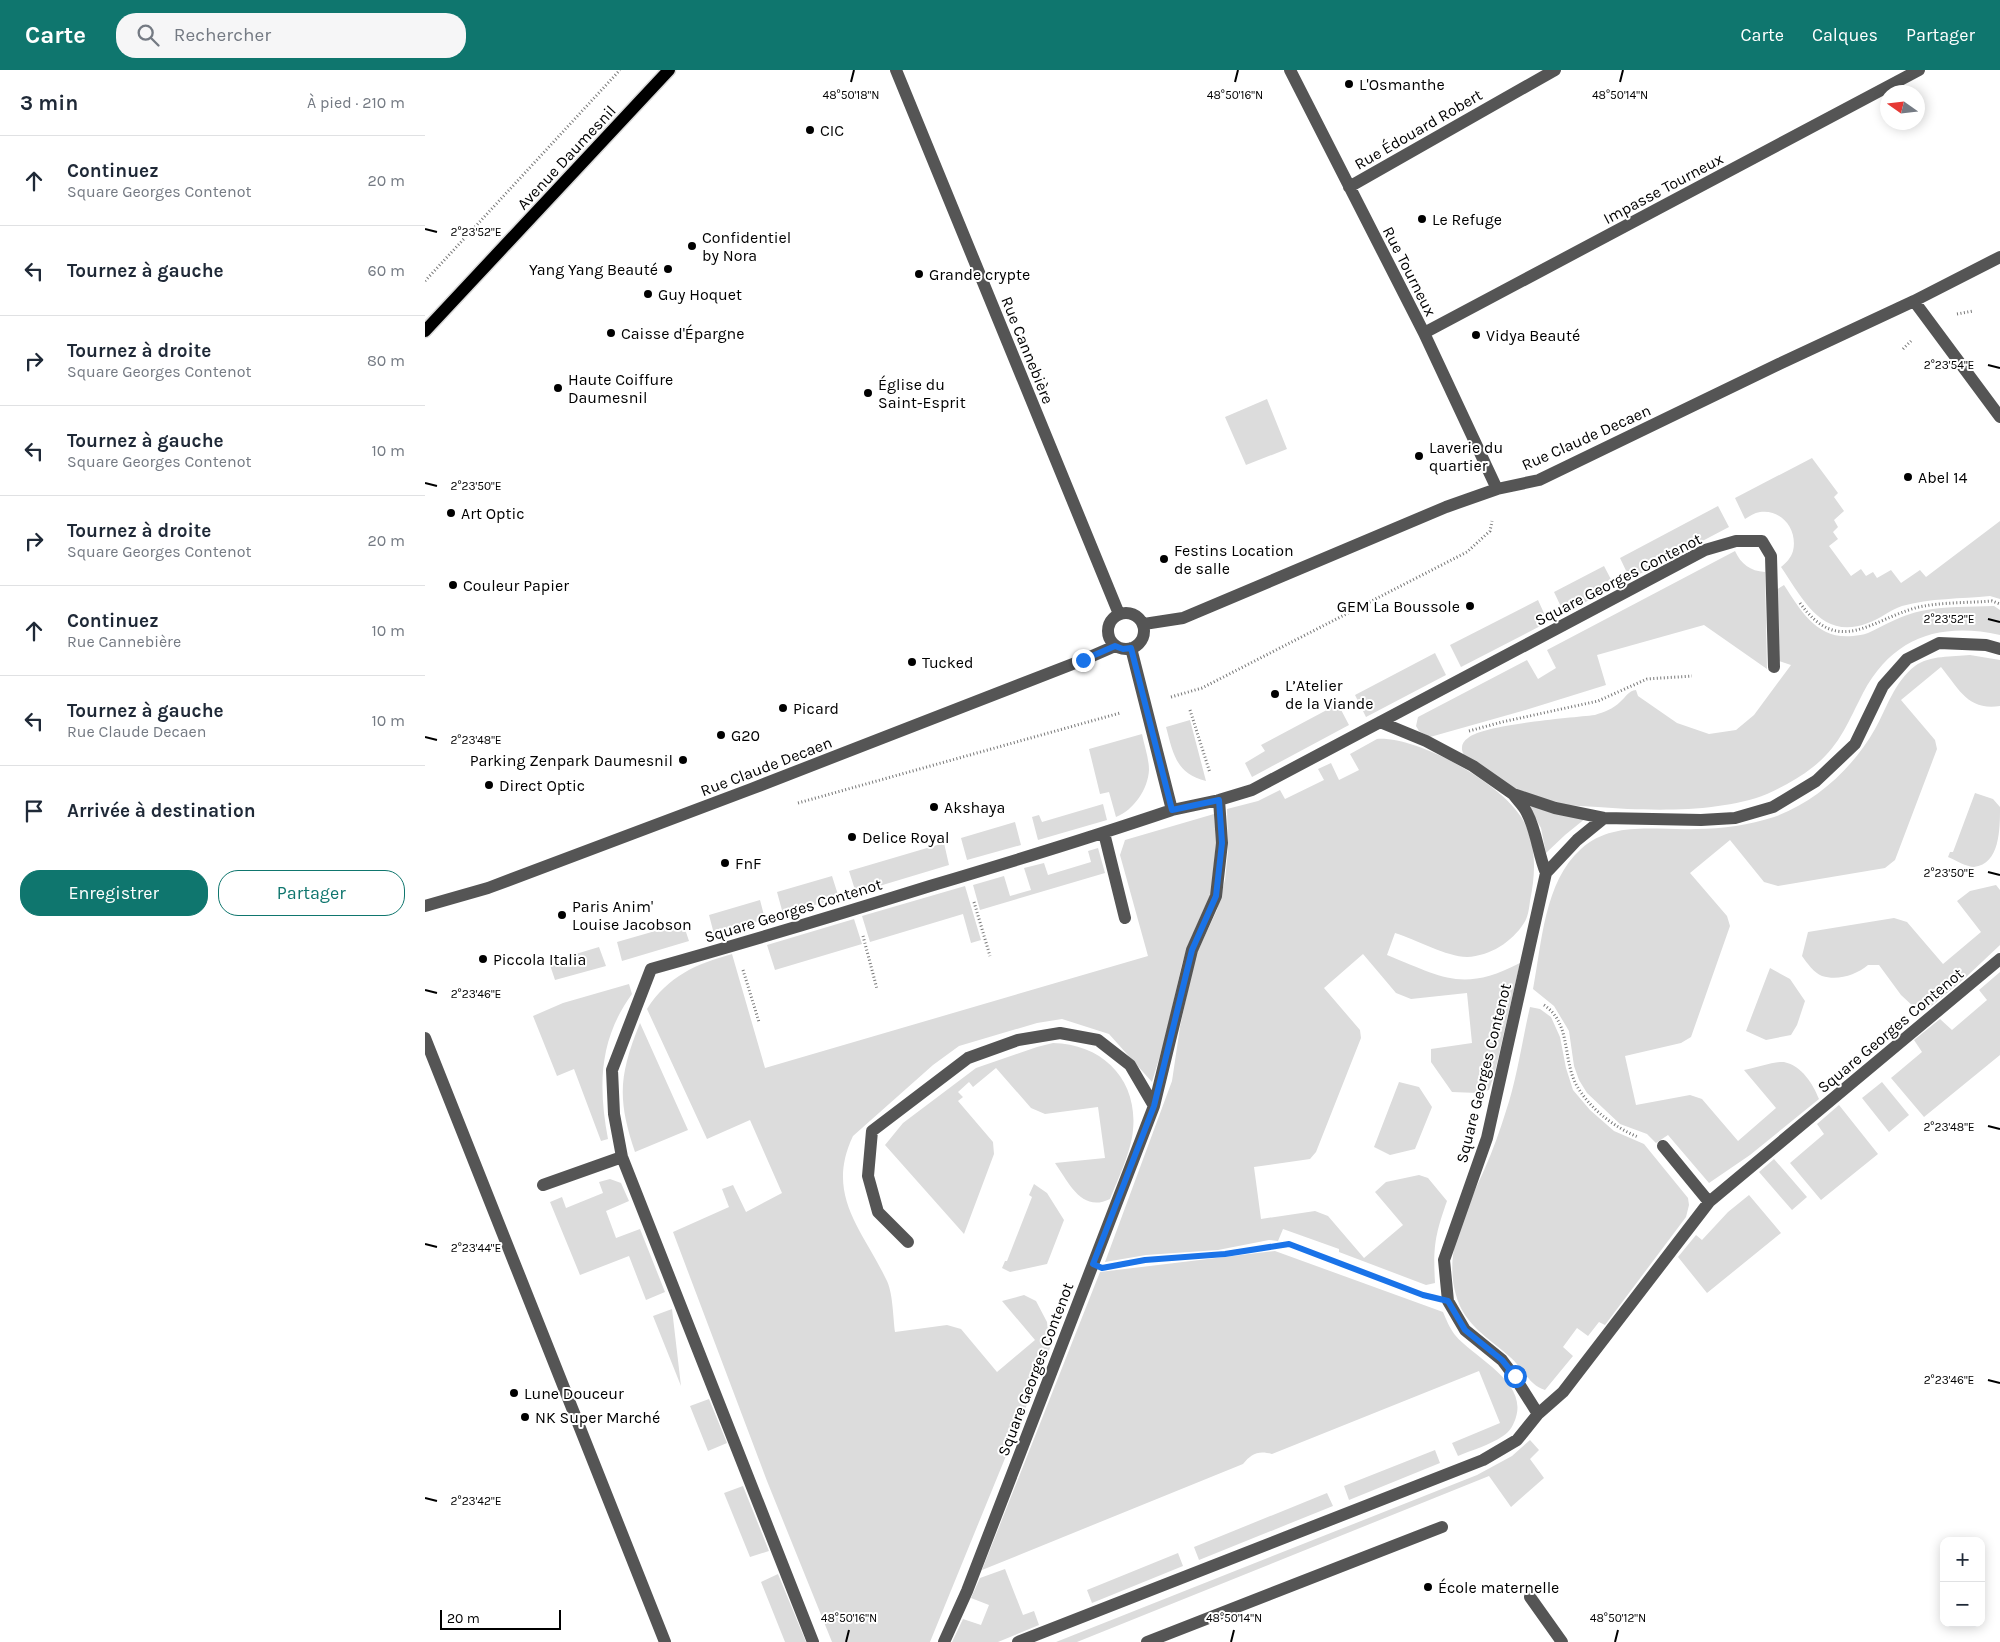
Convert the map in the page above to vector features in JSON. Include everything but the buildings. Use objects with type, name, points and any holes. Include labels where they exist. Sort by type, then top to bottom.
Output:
[{"type":"main road","name":"Avenue Daumesnil","points":[[425,331],[669,70]]},
{"type":"street","name":"Rue Cannebière","points":[[896,70],[1119,614]]},
{"type":"street","name":"Rue Tourneux","points":[[1290,70],[1423,333],[1497,489]]},
{"type":"street","name":"Rue Édouard Robert","points":[[1349,186],[1555,70]]},
{"type":"street","name":"Impasse Tourneux","points":[[1423,333],[1919,70]]},
{"type":"street","name":"Rue Claude Decaen","points":[[1144,624],[1183,618],[1446,507],[1497,489],[1539,480],[1914,301],[2000,257]]},
{"type":"street","points":[[1914,301],[2000,417]]},
{"type":"street","name":"Square Georges Contenot","points":[[813,1642],[622,1157],[614,1114],[612,1070],[651,968],[736,946],[1104,833],[1172,810],[1219,800],[1252,790],[1705,550],[1736,541],[1762,541],[1771,556],[1774,667]]},
{"type":"street","points":[[1115,646],[1109,638],[1108,629],[1111,620],[1119,614],[1128,613],[1137,616],[1144,624],[1144,634],[1140,642],[1131,648],[1147,705],[1172,810]]},
{"type":"street","points":[[1380,722],[1473,766],[1513,794],[1555,808],[1604,818],[1701,820],[1735,818],[1773,807],[1816,781],[1855,744],[1883,686],[1907,659],[1939,643],[1986,645],[2000,649]]},
{"type":"street","name":"Rue Claude Decaen","points":[[426,903],[488,888],[742,793],[1115,646],[1123,649],[1131,648]]},
{"type":"street","points":[[1513,794],[1527,812],[1535,833],[1540,860],[1546,873],[1577,840],[1604,818]]},
{"type":"street","name":"Square Georges Contenot","points":[[944,1642],[967,1591],[1154,1106],[1192,950],[1216,896],[1222,843],[1219,800]]},
{"type":"street","points":[[1104,833],[1125,918]]},
{"type":"street","name":"Square Georges Contenot","points":[[1538,1414],[1515,1376],[1502,1360],[1465,1330],[1448,1301],[1445,1260],[1487,1138],[1546,873]]},
{"type":"street","name":"Square Georges Contenot","points":[[1018,1642],[1483,1460],[1517,1440],[1538,1414],[1563,1392],[1709,1202],[2000,959]]},
{"type":"street","points":[[908,1242],[878,1212],[868,1176],[872,1131],[968,1058],[1018,1040],[1059,1033],[1098,1040],[1130,1065],[1154,1106]]},
{"type":"street","points":[[425,1038],[665,1642]]},
{"type":"street","points":[[1665,1148],[1709,1202]]},
{"type":"street","points":[[543,1185],[622,1157]]},
{"type":"street","points":[[1147,1642],[1442,1527]]},
{"type":"street","points":[[1530,1597],[1562,1642]]},
{"type":"path","name":"Avenue Daumesnil","points":[[425,282],[620,70]]},
{"type":"path","points":[[1953,314],[1973,310]]},
{"type":"path","points":[[1772,571],[1786,582],[1809,616],[1830,629],[1845,632],[1866,629],[1902,612],[1922,607],[1992,601],[2000,604]]},
{"type":"path","points":[[1444,751],[1455,736],[1471,731],[1502,722],[1598,701],[1647,679],[1692,676]]},
{"type":"path","points":[[1191,710],[1219,800]]},
{"type":"path","points":[[966,875],[990,956]]},
{"type":"path","points":[[856,909],[877,988]]},
{"type":"path","points":[[736,946],[759,1022]]},
{"type":"path","points":[[1520,996],[1532,999],[1550,1010],[1564,1033],[1576,1085],[1589,1101],[1619,1129],[1645,1140],[1660,1158],[1665,1148]]},
{"type":"path","points":[[1093,1264],[1102,1268],[1145,1260],[1225,1254],[1289,1244],[1423,1295],[1448,1301]]},
{"type":"shaded area","points":[[1267,399],[1287,449],[1246,465],[1225,417]]},
{"type":"shaded area","points":[[1812,458],[1838,493],[1834,497],[1844,511],[1834,520],[1838,527],[1833,532],[1838,539],[1829,546],[1851,576],[1861,569],[1866,576],[1873,572],[1877,578],[1891,570],[1901,583],[1920,570],[1926,577],[2000,521],[2000,599],[1990,596],[1913,603],[1902,606],[1868,623],[1852,627],[1838,626],[1826,622],[1815,614],[1797,592],[1781,567],[1793,551],[1793,536],[1787,522],[1781,517],[1768,512],[1758,512],[1745,519],[1735,498]]},
{"type":"shaded area","points":[[1718,506],[1729,527],[1630,579],[1620,558]]},
{"type":"shaded area","points":[[1735,551],[1740,560],[1747,566],[1765,572],[1767,669],[1704,625],[1597,655],[1606,685],[1430,737],[1419,731],[1416,726],[1418,717],[1527,660],[1538,679],[1556,668],[1547,650]]},
{"type":"shaded area","points":[[1604,566],[1615,587],[1564,613],[1554,592]]},
{"type":"shaded area","points":[[1784,585],[1811,622],[1829,633],[1840,636],[1866,634],[1900,618],[1930,609],[1994,606],[2000,610],[2000,635],[1978,631],[1938,633],[1920,638],[1904,647],[1889,658],[1875,674],[1843,733],[1822,759],[1797,779],[1767,794],[1728,805],[1661,810],[1561,804],[1520,792],[1464,755],[1462,748],[1464,741],[1477,733],[1509,725],[1595,715],[1614,707],[1629,693],[1636,690],[1638,696],[1677,723],[1709,734],[1736,730],[1754,715],[1791,665],[1779,661],[1776,590]]},
{"type":"shaded area","points":[[1538,600],[1548,622],[1461,667],[1450,645]]},
{"type":"shaded area","points":[[1435,653],[1446,675],[1366,717],[1355,695]]},
{"type":"shaded area","points":[[1970,655],[2000,660],[2000,706],[1989,707],[1972,702],[1965,697],[1941,667],[1901,700],[1935,740],[1937,749],[1895,860],[1885,868],[1778,886],[1764,882],[1730,840],[1690,873],[1727,916],[1730,926],[1691,1037],[1681,1043],[1625,1056],[1636,1105],[1690,1095],[1702,1099],[1738,1141],[1776,1108],[1744,1070],[1776,1063],[1784,1062],[1790,1064],[1806,1076],[1814,1087],[1819,1099],[1750,1155],[1709,1183],[1668,1135],[1656,1143],[1647,1134],[1620,1124],[1587,1093],[1579,1080],[1574,1066],[1569,1031],[1554,1006],[1533,989],[1542,933],[1559,878],[1581,849],[1607,834],[1621,830],[1636,829],[1726,827],[1765,820],[1789,811],[1819,793],[1856,757],[1875,729],[1896,687],[1908,672],[1921,662],[1934,658]]},
{"type":"shaded area","points":[[1338,704],[1349,725],[1252,777],[1245,763],[1265,751],[1261,745]]},
{"type":"shaded area","points":[[1190,720],[1206,781],[1196,778],[1182,768],[1174,754],[1166,727]]},
{"type":"shaded area","points":[[1142,734],[1149,765],[1146,784],[1134,804],[1123,814],[1116,817],[1109,792],[1100,794],[1089,749]]},
{"type":"shaded area","points":[[1377,739],[1395,740],[1416,746],[1461,767],[1502,796],[1517,811],[1530,835],[1534,873],[1528,913],[1519,930],[1507,942],[1484,954],[1467,957],[1441,951],[1395,933],[1387,955],[1438,975],[1467,979],[1482,978],[1520,963],[1495,1072],[1489,1090],[1478,1093],[1452,1092],[1431,1062],[1431,1049],[1472,1043],[1467,993],[1411,999],[1396,993],[1363,954],[1324,988],[1360,1030],[1361,1038],[1316,1152],[1310,1159],[1254,1167],[1261,1219],[1315,1211],[1328,1216],[1364,1258],[1403,1225],[1375,1192],[1386,1182],[1419,1175],[1428,1178],[1447,1201],[1436,1241],[1434,1260],[1435,1283],[1426,1285],[1339,1252],[1339,1249],[1283,1229],[1278,1241],[1269,1240],[1218,1250],[1146,1255],[1105,1262],[1172,1081],[1180,1027],[1195,957],[1217,910],[1225,880],[1228,850],[1227,809],[1258,801],[1280,790],[1285,799],[1324,780],[1318,769],[1331,763],[1339,780],[1359,770],[1350,754]]},
{"type":"shaded area","points":[[1975,793],[1993,799],[2000,807],[1999,835],[1994,852],[1989,859],[1983,864],[1971,867],[1948,857],[1950,852],[1953,852]]},
{"type":"shaded area","points":[[1103,804],[1107,820],[1038,840],[1032,817],[1039,815],[1042,822]]},
{"type":"shaded area","points":[[1528,805],[1586,818],[1546,853],[1541,828]]},
{"type":"shaded area","points":[[1214,814],[1216,843],[1211,893],[1188,945],[1182,964],[1165,1039],[1152,1082],[1109,1034],[1062,1019],[1037,1023],[959,1046],[933,1065],[853,1136],[845,1157],[843,1176],[845,1194],[850,1211],[888,1284],[895,1332],[947,1325],[961,1329],[997,1372],[1035,1340],[1002,1301],[1024,1295],[1036,1301],[1047,1322],[1050,1348],[930,1642],[832,1642],[767,1481],[673,1232],[729,1207],[722,1189],[733,1185],[746,1212],[782,1193],[750,1120],[707,1139],[647,1009],[664,988],[684,973],[706,962],[732,954],[765,1068],[1148,956],[1120,855],[1125,840]]},
{"type":"shaded area","points":[[1015,822],[1021,845],[967,860],[961,838]]},
{"type":"shaded area","points":[[944,843],[949,865],[856,893],[849,871]]},
{"type":"shaded area","points":[[1098,848],[1105,873],[980,910],[973,885],[1004,876],[1010,896],[1031,890],[1024,868],[1044,863],[1048,875],[1091,862],[1088,851]]},
{"type":"shaded area","points":[[832,876],[839,898],[783,914],[777,892]]},
{"type":"shaded area","points":[[1996,885],[2000,890],[2000,945],[1930,1007],[1915,1008],[1901,995],[1879,965],[1868,965],[1858,972],[1834,978],[1816,973],[1802,956],[1808,932],[1894,918],[1907,922],[1943,964],[1981,932],[1957,901],[1970,891]]},
{"type":"shaded area","points":[[965,886],[981,940],[971,943],[963,914],[870,942],[862,916]]},
{"type":"shaded area","points":[[760,900],[765,919],[714,934],[709,915]]},
{"type":"shaded area","points":[[854,919],[862,944],[775,970],[767,945]]},
{"type":"shaded area","points":[[683,923],[689,941],[622,961],[617,942]]},
{"type":"shaded area","points":[[599,947],[606,966],[555,980],[549,962]]},
{"type":"shaded area","points":[[1770,968],[1790,979],[1805,1001],[1797,1025],[1791,1035],[1766,1040],[1746,1031]]},
{"type":"shaded area","points":[[2000,972],[2000,1055],[1924,1117],[1891,1078],[1922,1052],[1914,1040],[1940,1019],[1952,1030],[1987,1000],[1979,990]]},
{"type":"shaded area","points":[[629,984],[632,994],[621,1011],[607,1046],[602,1082],[608,1139],[601,1141],[574,1069],[557,1076],[533,1016],[563,1003]]},
{"type":"shaded area","points":[[1530,1007],[1540,1009],[1551,1017],[1560,1037],[1566,1068],[1573,1090],[1590,1110],[1614,1131],[1644,1144],[1688,1198],[1689,1205],[1686,1217],[1605,1325],[1599,1322],[1588,1336],[1577,1328],[1563,1347],[1573,1356],[1545,1390],[1534,1384],[1514,1361],[1471,1323],[1465,1315],[1456,1295],[1453,1278],[1455,1246],[1459,1230],[1464,1214],[1491,1154],[1510,1099]]},
{"type":"shaded area","points":[[640,1023],[688,1130],[635,1152],[625,1117],[623,1087],[624,1073]]},
{"type":"shaded area","points":[[1053,1043],[1071,1045],[1087,1050],[1102,1058],[1114,1068],[1130,1095],[1133,1112],[1132,1138],[1124,1165],[1110,1199],[1092,1202],[1084,1199],[1071,1187],[1055,1163],[1105,1158],[1098,1107],[1045,1114],[1031,1108],[996,1068],[973,1087],[969,1082],[958,1092],[963,1097],[958,1101],[993,1142],[994,1154],[964,1234],[885,1145],[903,1123],[976,1068]]},
{"type":"shaded area","points":[[1399,1082],[1419,1087],[1432,1107],[1415,1149],[1390,1155],[1374,1147]]},
{"type":"shaded area","points":[[1882,1082],[1909,1115],[1889,1132],[1862,1098]]},
{"type":"shaded area","points":[[1839,1105],[1878,1154],[1821,1200],[1790,1163],[1824,1134],[1817,1124]]},
{"type":"shaded area","points":[[1774,1159],[1807,1197],[1792,1210],[1759,1172]]},
{"type":"shaded area","points":[[610,1179],[621,1183],[629,1201],[606,1211],[616,1238],[640,1229],[665,1292],[646,1300],[629,1256],[580,1275],[550,1202],[562,1197],[566,1208],[603,1193],[599,1182]]},
{"type":"shaded area","points":[[1034,1184],[1047,1193],[1064,1220],[1047,1264],[1010,1272],[1002,1268],[1005,1261],[1007,1261],[1032,1197],[1029,1195]]},
{"type":"shaded area","points":[[1749,1195],[1781,1233],[1707,1293],[1678,1257],[1696,1235],[1702,1240],[1728,1212]]},
{"type":"shaded area","points":[[1275,1251],[1443,1312],[1455,1335],[1497,1371],[1514,1392],[1517,1404],[1516,1417],[1510,1430],[1492,1442],[1458,1456],[1452,1443],[1500,1423],[1479,1371],[1272,1454],[1263,1452],[1255,1454],[1243,1464],[982,1570],[1100,1272]]},
{"type":"shaded area","points":[[672,1309],[681,1386],[653,1316]]},
{"type":"shaded area","points":[[709,1399],[727,1443],[708,1451],[690,1406]]},
{"type":"shaded area","points":[[1530,1440],[1539,1450],[1530,1459],[1544,1478],[1511,1507],[1489,1476],[1077,1642],[1056,1642],[1477,1475],[1512,1456]]},
{"type":"shaded area","points":[[1435,1450],[1440,1463],[1349,1500],[1344,1486]]},
{"type":"shaded area","points":[[743,1486],[769,1551],[750,1557],[724,1493]]},
{"type":"shaded area","points":[[1327,1493],[1333,1506],[1199,1560],[1194,1547]]},
{"type":"shaded area","points":[[1178,1553],[1183,1566],[1092,1603],[1087,1590]]},
{"type":"shaded area","points":[[1005,1569],[1023,1615],[1034,1611],[1039,1625],[998,1642],[952,1642],[963,1619],[981,1625],[989,1605],[971,1598],[980,1578]]},
{"type":"shaded area","points":[[778,1574],[806,1642],[785,1642],[761,1582]]},
{"type":"place","name":"L'Osmanthe","points":[[1349,84]]},
{"type":"place","name":"CIC","points":[[810,130]]},
{"type":"place","name":"Le Refuge","points":[[1422,219]]},
{"type":"place","name":"Confidentiel by Nora","points":[[692,246]]},
{"type":"place","name":"Yang Yang Beauté","points":[[668,269]]},
{"type":"place","name":"Grande crypte","points":[[919,274]]},
{"type":"place","name":"Guy Hoquet","points":[[648,294]]},
{"type":"place","name":"Caisse d'Épargne","points":[[611,333]]},
{"type":"place","name":"Vidya Beauté","points":[[1476,335]]},
{"type":"place","name":"Haute Coiffure Daumesnil","points":[[558,388]]},
{"type":"place","name":"Église du Saint-Esprit","points":[[868,393]]},
{"type":"place","name":"Laverie du quartier","points":[[1419,456]]},
{"type":"place","name":"Abel 14","points":[[1908,477]]},
{"type":"place","name":"Art Optic","points":[[451,513]]},
{"type":"place","name":"Festins Location de salle","points":[[1164,559]]},
{"type":"place","name":"Couleur Papier","points":[[453,585]]},
{"type":"place","name":"GEM La Boussole","points":[[1470,606]]},
{"type":"place","name":"Tucked","points":[[912,662]]},
{"type":"place","name":"L’Atelier de la Viande","points":[[1275,694]]},
{"type":"place","name":"Picard","points":[[783,708]]},
{"type":"place","name":"G20","points":[[721,735]]},
{"type":"place","name":"Parking Zenpark Daumesnil","points":[[683,760]]},
{"type":"place","name":"Direct Optic","points":[[489,785]]},
{"type":"place","name":"Akshaya","points":[[934,807]]},
{"type":"place","name":"Delice Royal","points":[[852,837]]},
{"type":"place","name":"FnF","points":[[725,863]]},
{"type":"place","name":"Paris Anim' Louise Jacobson","points":[[562,915]]},
{"type":"place","name":"Piccola Italia","points":[[483,959]]},
{"type":"place","name":"Lune Douceur","points":[[514,1393]]},
{"type":"place","name":"NK Super Marché","points":[[525,1417]]},
{"type":"place","name":"École maternelle","points":[[1428,1587]]},
{"type":"route","points":[[1083,660],[1115,646],[1123,649],[1131,648],[1147,705],[1172,810],[1219,800],[1222,843],[1216,896],[1192,950],[1154,1106],[1093,1264],[1102,1268],[1145,1260],[1225,1254],[1289,1244],[1423,1295],[1448,1301],[1465,1330],[1502,1360],[1515,1376]]}]
